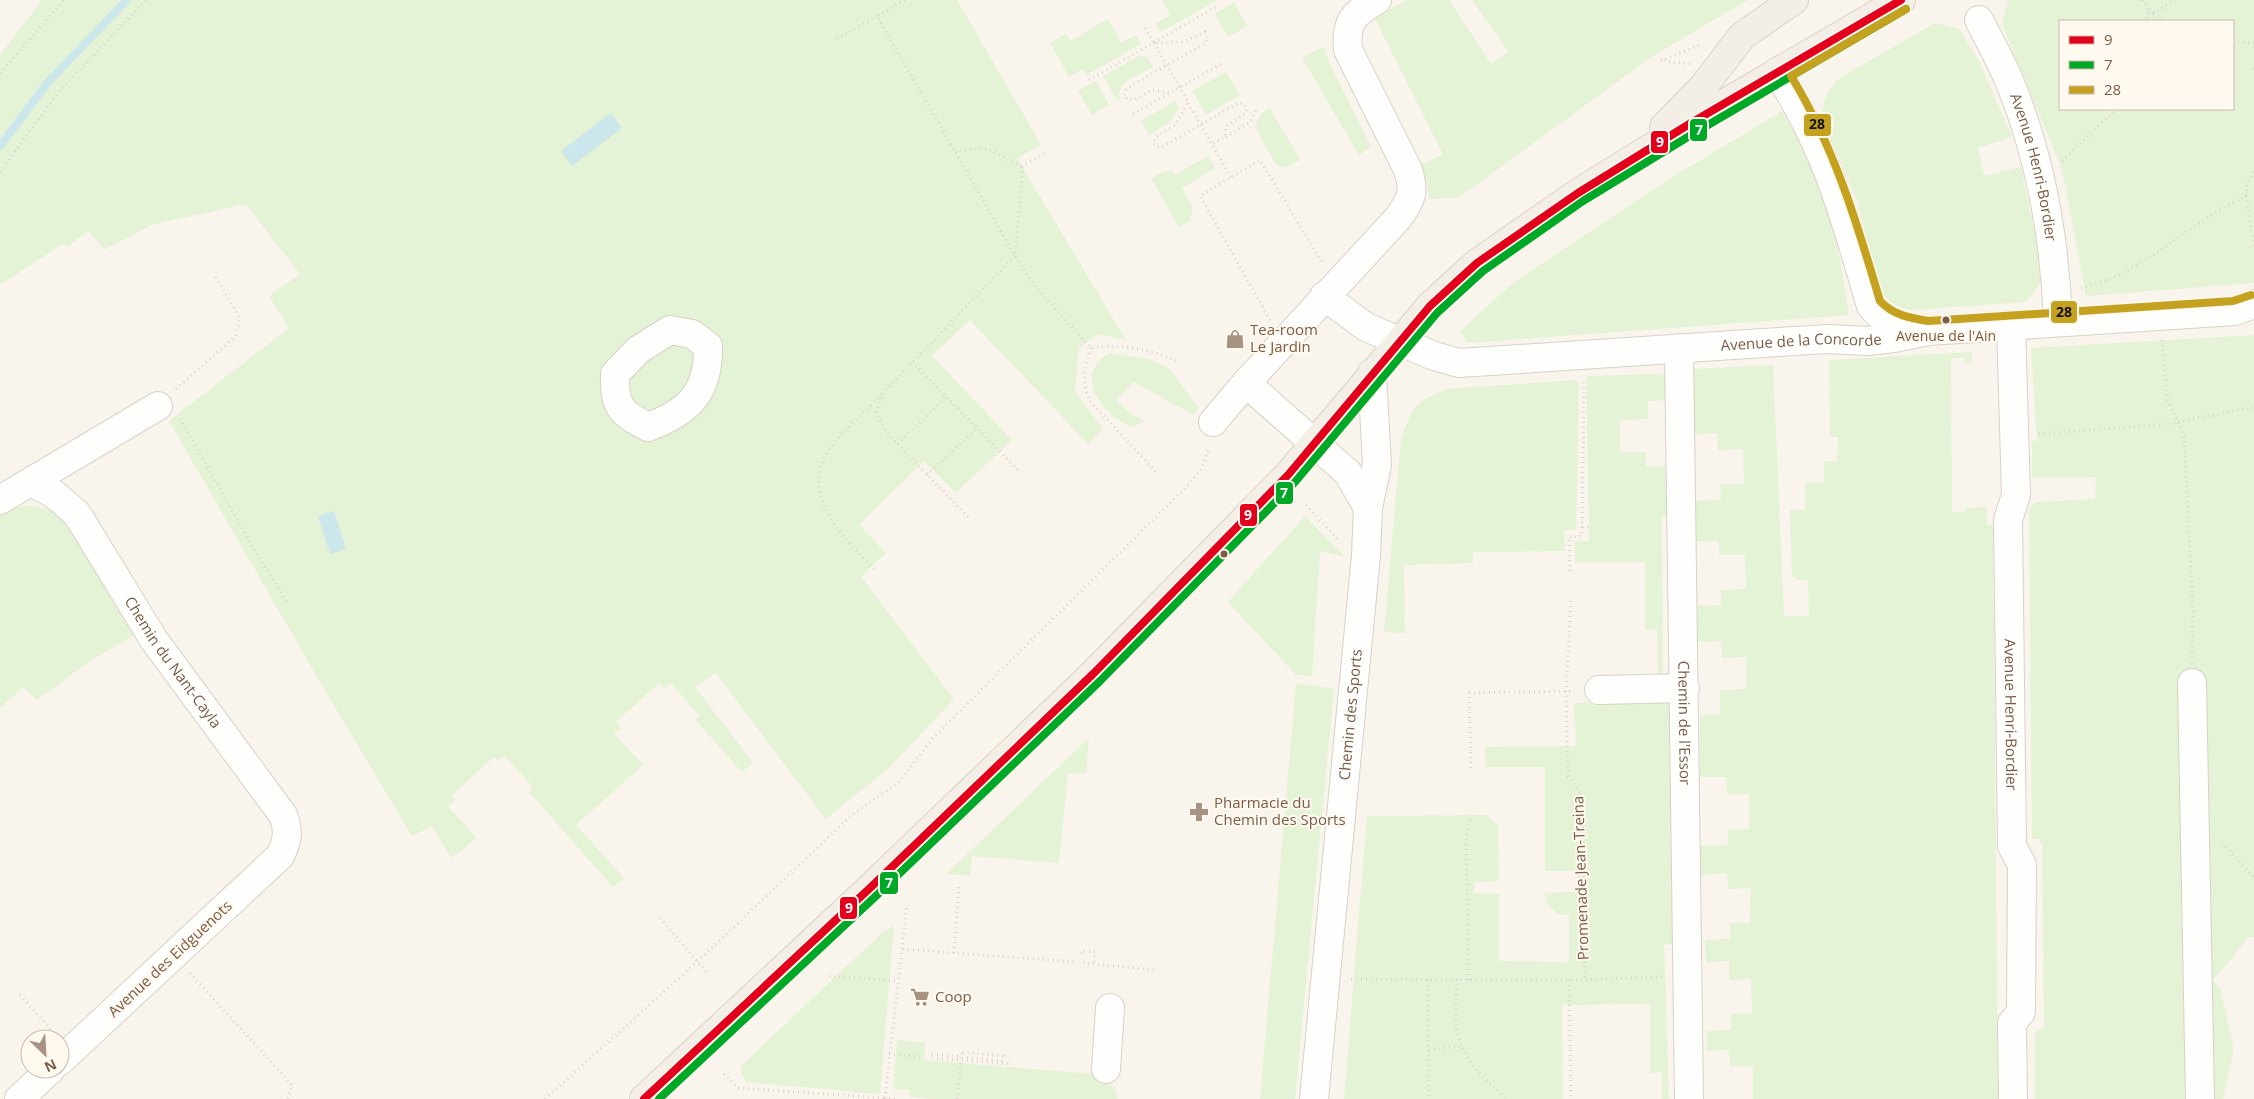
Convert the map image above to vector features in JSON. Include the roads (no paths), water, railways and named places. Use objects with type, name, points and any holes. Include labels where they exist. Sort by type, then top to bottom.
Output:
[{"type":"main road","points":[[1622,166],[1694,98],[1742,36],[1794,0]]},
{"type":"main road","points":[[644,1099],[938,823],[1093,674],[1264,500],[1315,443],[1372,373],[1433,303],[1477,263],[1538,219],[1622,166],[1777,72],[1901,0]]},
{"type":"street","points":[[1213,422],[1331,289],[1399,217],[1411,199],[1413,187],[1408,170],[1348,50],[1346,34],[1351,20],[1377,0]]},
{"type":"street","name":"Avenue Henri-Bordier","points":[[1979,20],[2008,78],[2037,167],[2046,206],[2058,322]]},
{"type":"street","points":[[1777,72],[1800,108],[1827,166],[1844,211],[1871,306],[1879,315],[1890,322],[1928,331]]},
{"type":"street","name":"Avenue de la Concorde","points":[[1331,289],[1366,327],[1434,356],[1459,363],[1828,339],[1867,341],[1928,331],[2248,310]]},
{"type":"street","points":[[1828,339],[1850,334],[1860,328],[1866,320],[1871,306]]},
{"type":"street","name":"Avenue Henri-Bordier","points":[[2011,326],[2016,496],[2008,520],[2012,846],[2022,864],[2021,1012],[2012,1023],[2013,1099]]},
{"type":"street","name":"Chemin de l'Essor","points":[[1679,348],[1689,1099]]},
{"type":"street","name":"Chemin des Sports","points":[[1314,1099],[1365,565],[1368,508],[1377,465],[1372,373]]},
{"type":"street","points":[[1246,383],[1348,473],[1368,508]]},
{"type":"street","points":[[0,500],[33,483],[170,403]]},
{"type":"street","name":"Chemin du Nant-Cayla","points":[[33,483],[54,494],[77,514],[154,640],[283,815],[287,827],[288,841],[280,856]]},
{"type":"street","points":[[2192,683],[2200,1099]]},
{"type":"street","points":[[1599,690],[1685,688]]},
{"type":"street","name":"Avenue des Eidguenots","points":[[70,1052],[280,856]]},
{"type":"street","points":[[1106,1070],[1110,1008]]},
{"type":"street","points":[[25,1097],[42,1079]]},
{"type":"water","points":[[611,113],[622,128],[572,166],[561,151]]},
{"type":"water","points":[[334,511],[346,549],[330,554],[318,516]]},
{"type":"waterway","points":[[0,146],[48,82],[127,0]]},
{"type":"place","name":"Avenue de l'Ain","points":[[1946,320]]},
{"type":"place","name":"Tea-room Le Jardin","points":[[1235,339]]},
{"type":"place","name":"Pharmacie du Chemin des Sports","points":[[1199,812]]},
{"type":"place","name":"Coop","points":[[920,997]]}]
